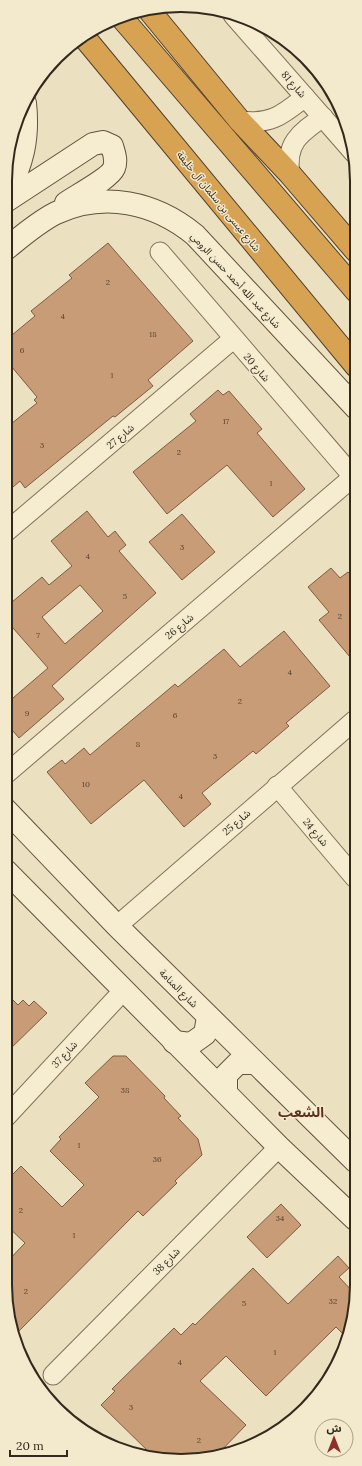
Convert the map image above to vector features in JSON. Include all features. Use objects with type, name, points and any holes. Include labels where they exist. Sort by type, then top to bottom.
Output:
[{"type":"highway","points":[[152,14],[240,121],[290,174],[350,244]]},
{"type":"highway","points":[[125,22],[350,284]]},
{"type":"highway","name":"شارع عيسى بن سلمان آل خليفة","points":[[87,40],[350,359]]},
{"type":"street","name":"شارع 81","points":[[240,23],[346,143]]},
{"type":"street","points":[[240,121],[251,122],[274,119],[284,115],[305,97]]},
{"type":"street","points":[[12,183],[24,156],[27,121],[26,113]]},
{"type":"street","points":[[290,174],[289,155],[292,146],[303,131],[323,117]]},
{"type":"street","points":[[12,197],[93,144],[103,142],[112,146],[115,158],[114,169],[93,186],[67,202],[55,213]]},
{"type":"street","name":"شارع عبد الله أحمد حسن الرومي","points":[[12,244],[37,224],[55,213],[75,206],[91,203],[123,202],[154,209],[183,224],[195,235],[350,402]]},
{"type":"street","name":"شارع 20","points":[[160,252],[350,474]]},
{"type":"street","name":"شارع 27","points":[[12,527],[233,339]]},
{"type":"street","name":"شارع 26","points":[[12,769],[350,482]]},
{"type":"street","name":"شارع 25","points":[[116,926],[277,786],[350,725]]},
{"type":"street","name":"شارع 24","points":[[277,786],[350,871]]},
{"type":"street","name":"شارع المنامة","points":[[12,816],[116,926],[350,1155]]},
{"type":"street","points":[[12,877],[279,1147],[350,1213]]},
{"type":"street","name":"شارع 37","points":[[12,1110],[123,991]]},
{"type":"street","points":[[174,1042],[191,1044],[205,1034],[208,1017]]},
{"type":"street","points":[[226,1092],[226,1075],[238,1063],[255,1063]]},
{"type":"street","name":"شارع 38","points":[[53,1375],[279,1147]]},
{"type":"building","points":[[108,243],[193,341],[148,380],[153,386],[115,417],[113,416],[25,488],[20,481],[12,488],[12,423],[37,403],[34,400],[37,397],[12,367],[12,335],[35,316],[31,311],[72,278],[69,275]]},
{"type":"building","points":[[218,390],[223,395],[229,391],[262,429],[257,433],[305,489],[273,517],[227,465],[167,514],[133,472],[196,421],[190,414]]},
{"type":"building","points":[[87,511],[108,537],[115,531],[126,545],[119,551],[156,593],[52,686],[64,699],[19,738],[12,730],[12,699],[48,668],[12,627],[12,602],[42,577],[49,585],[72,566],[51,541]],"holes":[[[80,585],[103,611],[65,644],[42,617]]]},
{"type":"building","points":[[182,514],[215,552],[182,580],[149,542]]},
{"type":"building","points":[[331,568],[340,578],[348,572],[350,574],[350,657],[319,620],[329,612],[308,587]]},
{"type":"building","points":[[284,631],[330,686],[286,723],[289,726],[256,754],[253,751],[202,793],[211,804],[184,827],[144,780],[91,824],[47,772],[62,760],[65,764],[84,748],[90,755],[175,684],[178,687],[224,649],[240,667]]},
{"type":"building","points":[[12,999],[18,1005],[23,1000],[29,1006],[34,1001],[47,1013],[12,1047]]},
{"type":"building","points":[[113,1056],[126,1056],[165,1096],[164,1098],[181,1116],[178,1118],[198,1139],[202,1155],[175,1181],[177,1183],[143,1216],[138,1211],[19,1331],[12,1296],[12,1257],[25,1243],[12,1231],[12,1175],[21,1166],[62,1207],[84,1185],[50,1151],[61,1139],[59,1137],[99,1097],[85,1083]]},
{"type":"building","points":[[281,1204],[301,1225],[267,1258],[247,1237]]},
{"type":"building","points":[[338,1256],[349,1268],[339,1277],[350,1289],[349,1307],[343,1334],[336,1327],[266,1396],[226,1356],[200,1381],[246,1425],[223,1448],[192,1454],[170,1454],[148,1451],[101,1405],[115,1391],[112,1389],[174,1328],[181,1335],[193,1323],[195,1325],[253,1268],[288,1304]]},
{"type":"district","name":"الشعب","points":[[301,1112]]}]
